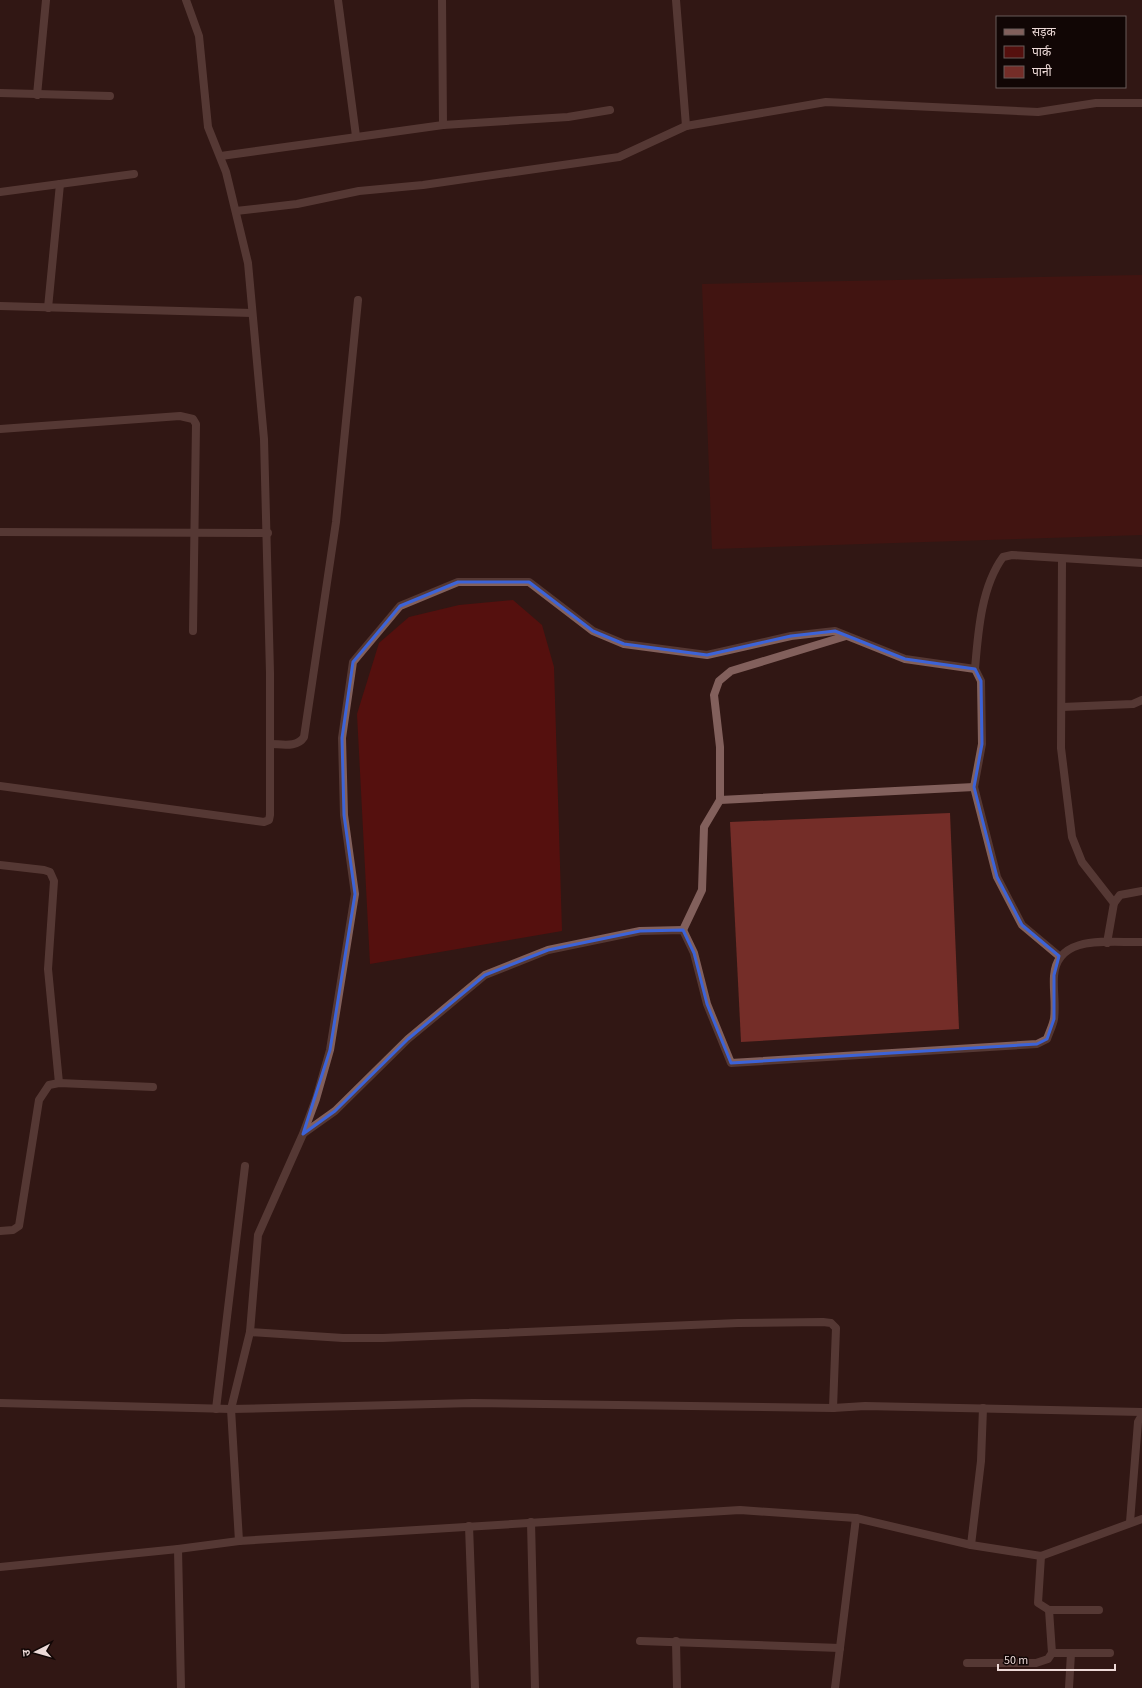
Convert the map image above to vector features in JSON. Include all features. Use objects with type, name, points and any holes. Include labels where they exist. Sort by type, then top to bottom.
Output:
[{"type":"street","points":[[37,95],[46,0]]},
{"type":"street","points":[[0,786],[264,822],[269,820],[270,744],[268,533],[264,439],[248,264],[236,210],[221,156],[208,127],[199,36],[186,0]]},
{"type":"street","points":[[338,0],[356,136]]},
{"type":"street","points":[[442,0],[443,125]]},
{"type":"street","points":[[676,0],[686,126]]},
{"type":"street","points":[[0,93],[110,96]]},
{"type":"street","points":[[236,210],[297,204],[359,191],[423,185],[619,156],[686,126],[826,102],[1038,112],[1049,112],[1096,103],[1142,102]]},
{"type":"street","points":[[221,156],[443,125],[568,117],[610,110]]},
{"type":"street","points":[[0,192],[134,174]]},
{"type":"street","points":[[48,308],[60,184]]},
{"type":"street","points":[[270,744],[293,745],[301,742],[304,737],[336,522],[358,300]]},
{"type":"street","points":[[0,306],[252,313]]},
{"type":"street","points":[[0,429],[180,416],[193,419],[196,424],[193,631]]},
{"type":"street","points":[[0,532],[268,533]]},
{"type":"street","points":[[1059,956],[1022,925],[997,877],[974,787],[982,744],[981,681],[975,669],[981,612],[997,565],[1002,557],[1012,555],[1142,563]]},
{"type":"street","points":[[1062,559],[1061,748],[1072,837],[1082,862],[1114,903]]},
{"type":"street","points":[[239,1541],[231,1409],[250,1332],[258,1235],[303,1134],[316,1100],[330,1050],[355,894],[344,816],[342,738],[353,662],[400,606],[458,582],[529,582],[593,631],[624,644],[706,655],[791,636],[835,632],[905,659],[975,669]]},
{"type":"street","points":[[683,930],[702,890],[704,827],[720,800],[720,747],[714,695],[719,681],[731,671],[846,636]]},
{"type":"street","points":[[1062,707],[1134,704],[1142,700]]},
{"type":"street","points":[[720,800],[974,787]]},
{"type":"street","points":[[0,865],[44,870],[50,872],[54,881],[48,969],[59,1083]]},
{"type":"street","points":[[1107,943],[1114,903],[1120,894],[1142,891]]},
{"type":"street","points":[[303,1134],[335,1111],[408,1039],[485,976],[548,950],[640,931],[683,930]]},
{"type":"street","points":[[683,930],[694,952],[707,1004],[731,1063],[1037,1044],[1047,1039],[1054,1020],[1054,975],[1059,956],[1071,947],[1088,943],[1142,942]]},
{"type":"street","points":[[0,1231],[14,1230],[19,1226],[39,1100],[49,1085],[59,1083],[153,1087]]},
{"type":"street","points":[[216,1409],[245,1166]]},
{"type":"street","points":[[250,1332],[343,1338],[382,1338],[738,1323],[831,1323],[836,1328],[833,1408]]},
{"type":"street","points":[[0,1403],[216,1409],[473,1403],[833,1408],[865,1406],[1142,1412]]},
{"type":"street","points":[[971,1545],[981,1461],[983,1408]]},
{"type":"street","points":[[1130,1522],[1138,1422],[1142,1415]]},
{"type":"street","points":[[0,1567],[178,1549],[239,1541],[740,1510],[856,1518],[971,1545],[1041,1556],[1130,1522],[1142,1519]]},
{"type":"street","points":[[835,1688],[856,1518]]},
{"type":"street","points":[[531,1522],[535,1688]]},
{"type":"street","points":[[469,1526],[475,1688]]},
{"type":"street","points":[[178,1549],[182,1688]]},
{"type":"street","points":[[1041,1556],[1038,1603],[1048,1610],[1099,1610]]},
{"type":"street","points":[[967,1663],[1036,1663],[1048,1659],[1052,1653],[1048,1610]]},
{"type":"street","points":[[640,1641],[676,1641],[840,1648]]},
{"type":"street","points":[[676,1641],[677,1688]]},
{"type":"street","points":[[1052,1653],[1110,1653]]},
{"type":"street","points":[[1069,1688],[1071,1653]]},
{"type":"highlighted area","points":[[458,582],[529,582],[593,631],[624,644],[707,655],[791,636],[835,631],[905,659],[975,669],[981,681],[982,744],[974,787],[997,877],[1022,925],[1059,956],[1054,975],[1054,1019],[1047,1039],[1037,1044],[731,1063],[707,1004],[694,953],[683,930],[640,931],[548,950],[485,975],[408,1039],[335,1111],[303,1134],[330,1050],[355,894],[344,815],[342,738],[353,662],[400,606]]},
{"type":"green space","points":[[1142,275],[1142,535],[712,549],[702,284]]},
{"type":"green space","points":[[513,600],[542,625],[554,667],[562,931],[370,964],[357,714],[379,643],[409,617],[459,605]]},
{"type":"water","points":[[950,813],[959,1029],[741,1042],[730,822]]}]
